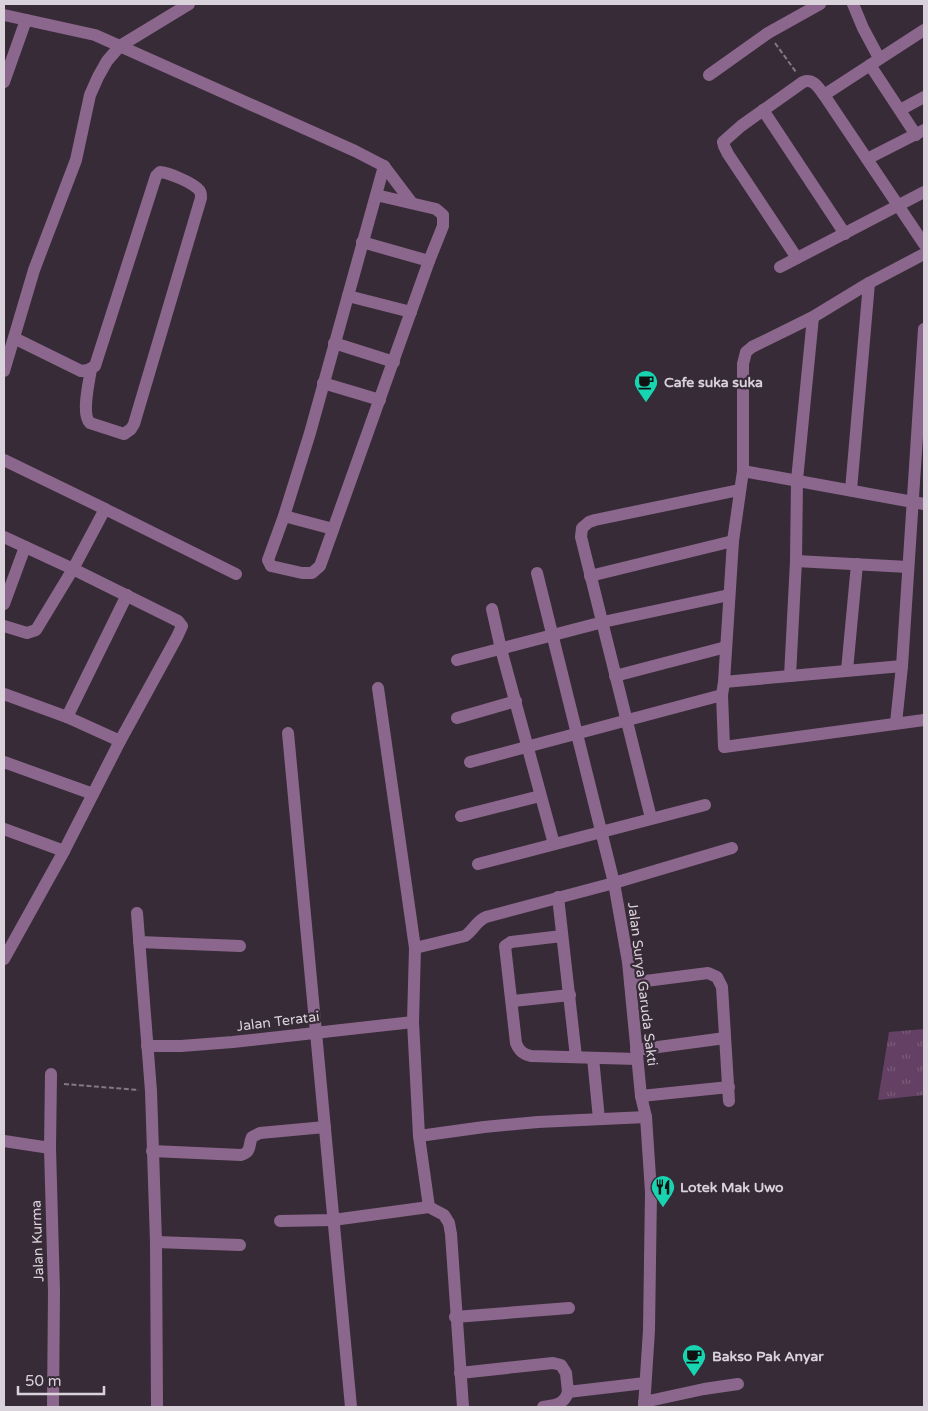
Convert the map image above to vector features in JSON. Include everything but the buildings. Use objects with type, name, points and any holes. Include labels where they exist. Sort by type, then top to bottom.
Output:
[{"type":"street","points":[[4,372],[34,270],[76,160],[90,95],[107,61],[120,46],[184,4]]},
{"type":"street","points":[[709,75],[768,33],[820,4]]},
{"type":"street","points":[[853,4],[875,62],[900,110],[920,133],[867,159]]},
{"type":"street","points":[[4,15],[95,35],[355,151],[384,166],[412,203]]},
{"type":"street","points":[[4,82],[26,20]]},
{"type":"street","points":[[824,94],[924,30]]},
{"type":"street","points":[[797,258],[723,145],[730,135],[763,110],[803,82],[810,81],[814,82],[824,94],[924,244]]},
{"type":"street","points":[[900,110],[924,97]]},
{"type":"street","points":[[763,110],[845,234]]},
{"type":"street","points":[[376,195],[436,209],[443,215],[443,226],[320,566],[315,572],[302,573],[271,566],[268,560],[284,516],[384,166]]},
{"type":"street","points":[[14,338],[81,371],[91,369],[97,361],[156,176],[160,172],[167,172],[198,188],[201,198],[134,424],[124,434],[90,424],[87,420],[85,410],[91,369]]},
{"type":"street","points":[[780,267],[924,192]]},
{"type":"street","points":[[362,242],[429,261]]},
{"type":"street","points":[[924,254],[869,283],[813,317],[752,347],[746,352],[743,364],[743,471],[729,595],[723,688],[724,747],[924,720]]},
{"type":"street","points":[[851,490],[869,283]]},
{"type":"street","points":[[348,296],[411,312]]},
{"type":"street","points":[[790,676],[796,561],[797,480],[813,317]]},
{"type":"street","points":[[896,723],[902,666],[908,567],[919,503],[924,329]]},
{"type":"street","points":[[334,343],[394,362]]},
{"type":"street","points":[[323,383],[380,400]]},
{"type":"street","points":[[4,460],[236,574]]},
{"type":"street","points":[[743,471],[919,503]]},
{"type":"street","points":[[651,818],[590,576],[581,537],[582,528],[588,522],[595,520],[740,490]]},
{"type":"street","points":[[4,626],[28,633],[34,632],[73,569],[105,509]]},
{"type":"street","points":[[284,516],[333,529]]},
{"type":"street","points":[[4,538],[73,569],[178,621],[182,629],[120,741],[64,851],[4,959]]},
{"type":"street","points":[[590,576],[734,541]]},
{"type":"street","points":[[4,604],[25,547]]},
{"type":"street","points":[[796,561],[908,567]]},
{"type":"street","points":[[847,670],[857,564]]},
{"type":"street","name":"Jalan Surya Garuda Sakti","points":[[537,573],[614,882],[630,983],[641,1096],[646,1117],[651,1200],[649,1330],[644,1405]]},
{"type":"street","points":[[67,717],[127,595]]},
{"type":"street","points":[[457,660],[603,622],[729,595]]},
{"type":"street","points":[[492,609],[501,649],[529,746],[540,796],[554,844]]},
{"type":"street","points":[[615,676],[726,647]]},
{"type":"street","points":[[470,762],[627,720],[723,688],[790,676],[902,666]]},
{"type":"street","points":[[378,688],[416,948],[413,1022],[418,1136],[428,1207]]},
{"type":"street","points":[[4,694],[67,717],[120,741]]},
{"type":"street","points":[[457,718],[516,701]]},
{"type":"street","points":[[288,733],[351,1407]]},
{"type":"street","points":[[4,762],[93,794]]},
{"type":"street","points":[[461,816],[540,796]]},
{"type":"street","points":[[478,864],[602,833],[705,804]]},
{"type":"street","points":[[4,829],[64,851]]},
{"type":"street","points":[[416,948],[465,936],[470,933],[479,920],[486,917],[732,848]]},
{"type":"street","points":[[558,897],[576,1057]]},
{"type":"street","points":[[137,913],[151,1091],[156,1242],[157,1407]]},
{"type":"street","points":[[562,936],[506,944],[516,1043],[522,1053],[531,1056],[594,1058],[637,1054],[725,1038]]},
{"type":"street","points":[[140,942],[240,946]]},
{"type":"street","points":[[630,983],[708,973],[713,974],[721,982],[729,1101]]},
{"type":"street","points":[[513,1001],[570,995]]},
{"type":"street","name":"Jalan Teratai","points":[[147,1046],[224,1043],[413,1022]]},
{"type":"street","points":[[594,1058],[599,1119]]},
{"type":"street","name":"Jalan Kurma","points":[[51,1078],[50,1148],[54,1291],[54,1407]]},
{"type":"street","points":[[641,1096],[729,1087]]},
{"type":"street","points":[[418,1136],[484,1127],[646,1117]]},
{"type":"street","points":[[152,1150],[241,1155],[246,1154],[249,1150],[252,1137],[260,1133],[326,1127]]},
{"type":"street","points":[[4,1141],[50,1148]]},
{"type":"street","points":[[280,1221],[333,1220],[428,1207],[444,1215],[449,1223],[462,1407]]},
{"type":"street","points":[[156,1242],[240,1245]]},
{"type":"street","points":[[455,1317],[568,1308]]},
{"type":"street","points":[[460,1373],[558,1364],[566,1373],[568,1392],[560,1404],[542,1407]]},
{"type":"street","points":[[568,1392],[645,1383]]},
{"type":"street","points":[[644,1405],[704,1389],[738,1384]]},
{"type":"path","points":[[768,33],[803,82]]},
{"type":"path","points":[[51,1078],[151,1091]]},
{"type":"green space","points":[[924,1029],[924,1095],[878,1100],[889,1032]]},
{"type":"place","name":"Cafe suka suka","points":[[646,403]]},
{"type":"place","name":"Lotek Mak Uwo","points":[[663,1208]]},
{"type":"place","name":"Bakso Pak Anyar","points":[[694,1377]]}]
